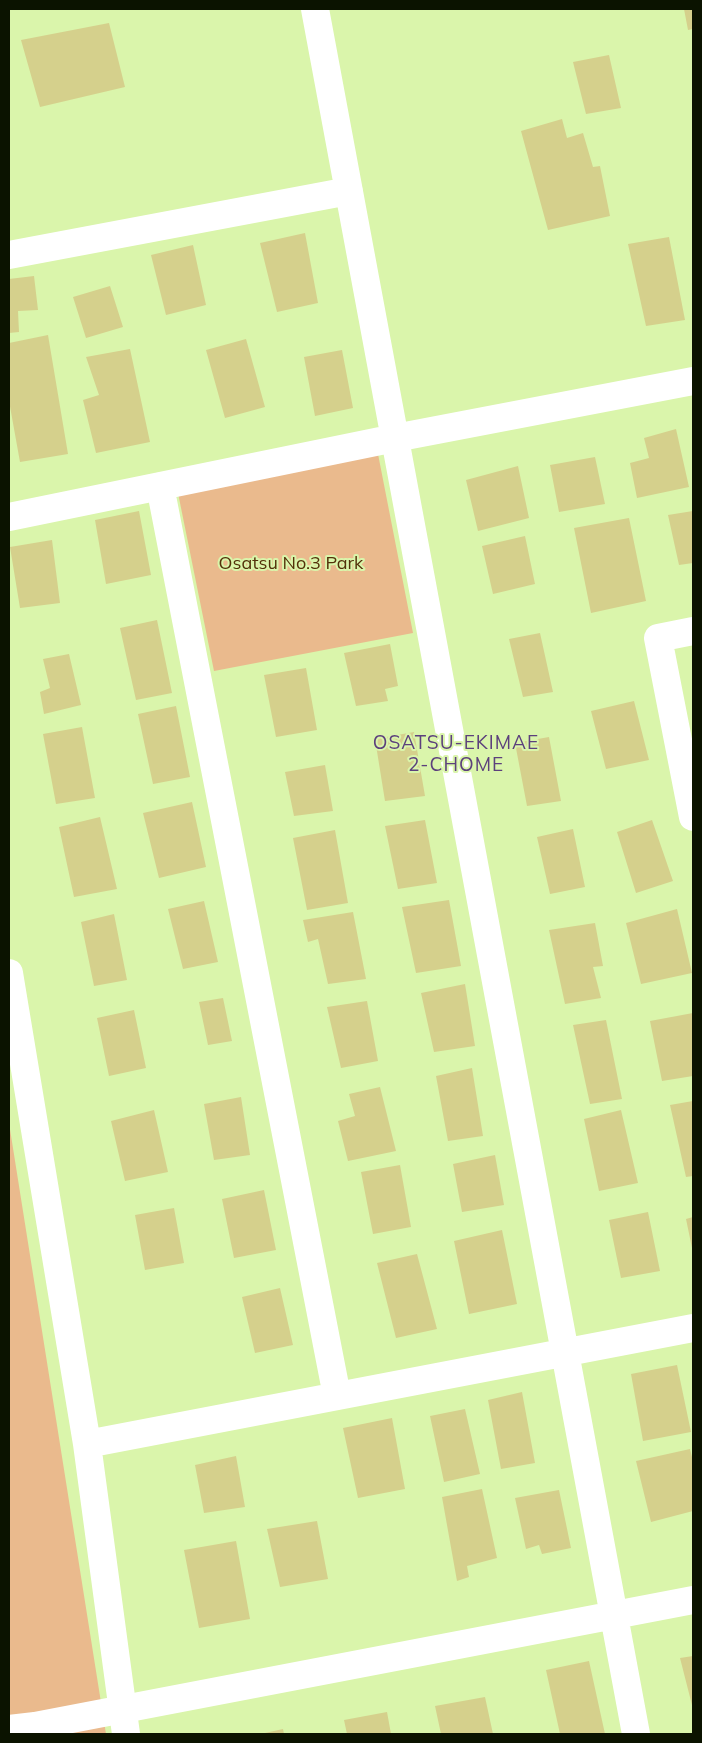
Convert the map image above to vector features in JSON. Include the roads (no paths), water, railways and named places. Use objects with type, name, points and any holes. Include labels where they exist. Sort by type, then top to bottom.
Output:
[{"type":"street","points":[[315,9],[636,1734]]},
{"type":"street","points":[[9,255],[349,191]]},
{"type":"street","points":[[9,517],[395,438],[693,381]]},
{"type":"street","points":[[160,486],[336,1396]]},
{"type":"street","points":[[693,631],[658,638],[693,817]]},
{"type":"street","points":[[9,973],[87,1444],[124,1722]]},
{"type":"street","points":[[87,1444],[693,1328]]},
{"type":"street","points":[[9,1729],[124,1722],[693,1600]]},
{"type":"district","name":"OSATSU-EKIMAE 2-CHOME","points":[[456,754]]},
{"type":"park label","name":"Osatsu No.3 Park","points":[[291,564]]}]
